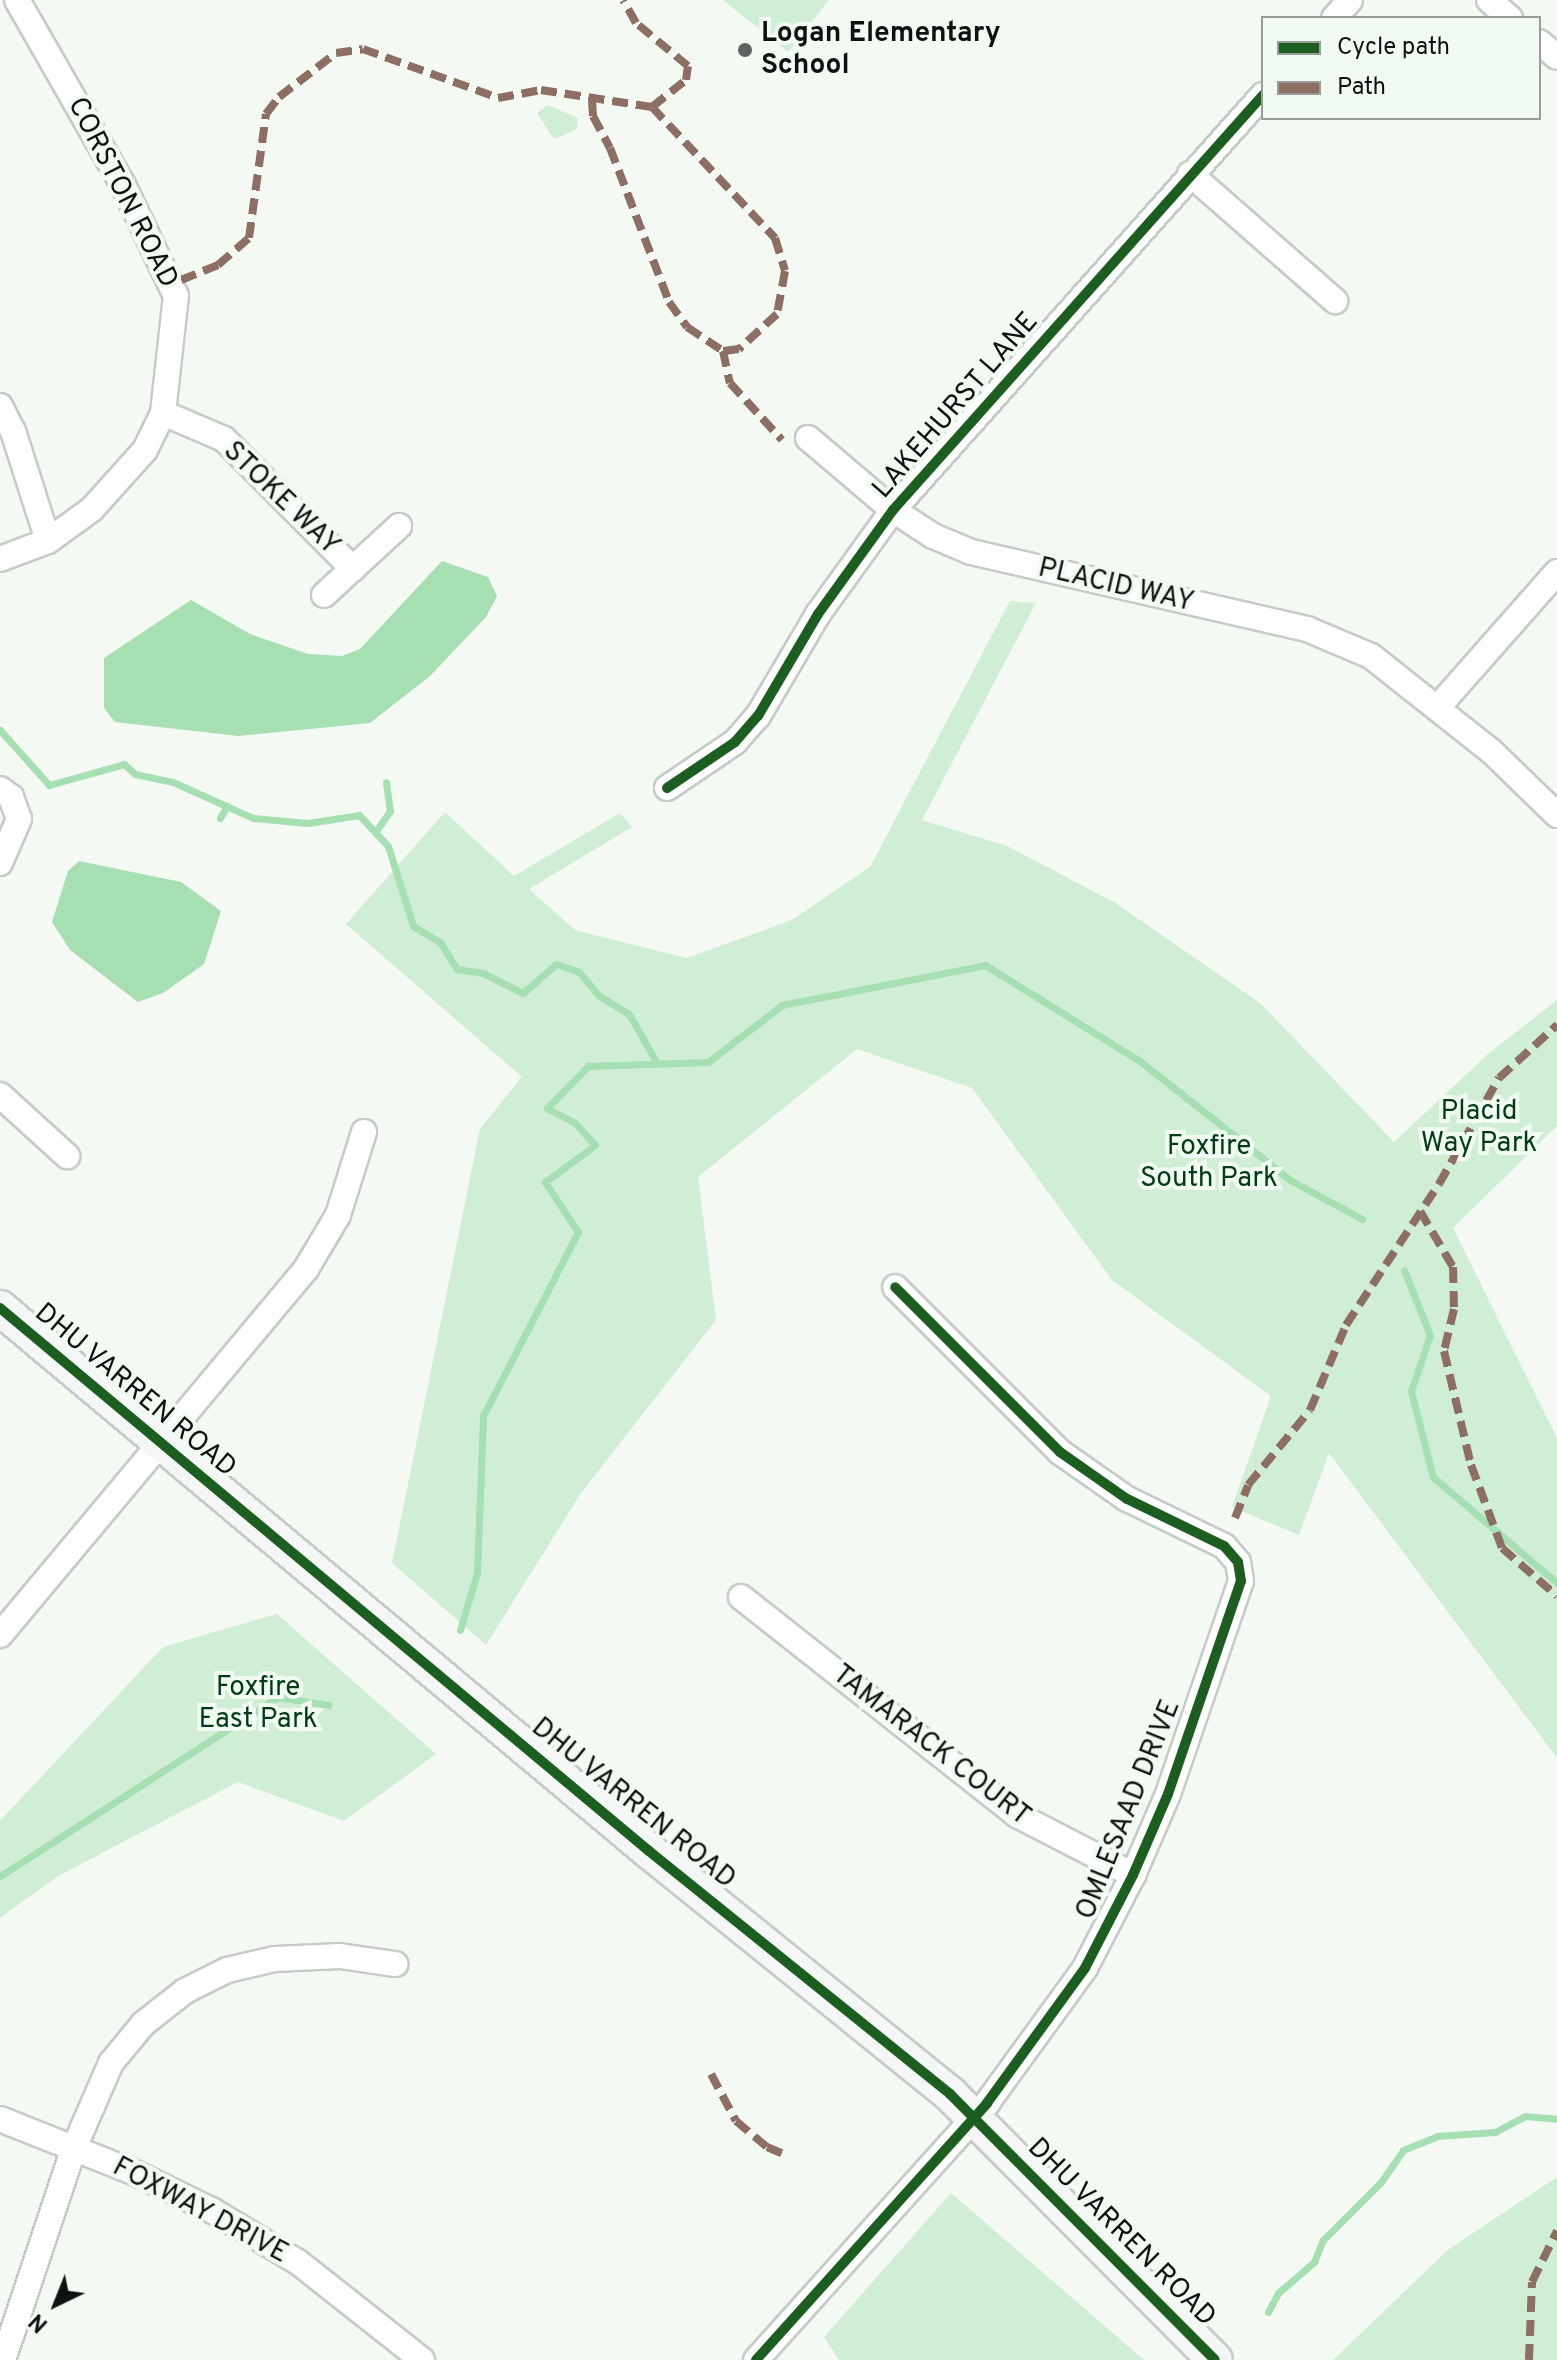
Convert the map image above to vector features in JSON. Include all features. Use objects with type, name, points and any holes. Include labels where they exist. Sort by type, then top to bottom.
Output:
[{"type":"main road","name":"DHU VARREN ROAD","points":[[0,1308],[649,1851],[795,1965],[973,2118],[1215,2360]]},
{"type":"street","name":"CORSTON ROAD","points":[[0,559],[48,541],[92,509],[145,450],[163,413],[176,296],[129,196],[17,0]]},
{"type":"street","points":[[1336,16],[1350,0]]},
{"type":"street","points":[[1489,0],[1508,16]]},
{"type":"street","points":[[1541,44],[1557,57]]},
{"type":"street","name":"LAKEHURST LANE","points":[[667,788],[735,742],[758,716],[818,614],[893,510],[1261,97]]},
{"type":"street","points":[[1190,174],[1335,301]]},
{"type":"street","points":[[0,406],[13,431],[48,541]]},
{"type":"street","name":"STOKE WAY","points":[[163,413],[224,439],[353,569]]},
{"type":"street","name":"PLACID WAY","points":[[808,438],[893,510],[933,536],[971,552],[1307,629],[1371,656],[1438,707],[1557,815]]},
{"type":"street","name":"STOKE WAY","points":[[324,595],[399,526]]},
{"type":"street","points":[[1438,707],[1557,572]]},
{"type":"street","points":[[0,789],[11,797],[19,819],[0,863]]},
{"type":"street","points":[[0,1095],[67,1156]]},
{"type":"street","points":[[0,1635],[319,1251],[338,1215],[364,1132]]},
{"type":"street","name":"OMLESAAD DRIVE","points":[[756,2360],[973,2118],[1085,1968],[1133,1875],[1239,1592],[1241,1571],[1229,1550],[1127,1499],[1060,1452],[895,1287]]},
{"type":"street","name":"TAMARACK COURT","points":[[741,1597],[1017,1815],[1133,1875]]},
{"type":"street","points":[[3,2360],[74,2148],[118,2054],[152,2015],[185,1991],[227,1970],[275,1959],[340,1956],[395,1964]]},
{"type":"street","name":"FOXWAY DRIVE","points":[[0,2119],[74,2148],[213,2211],[298,2262],[422,2360]]},
{"type":"green space","points":[[723,0],[829,0],[788,52]]},
{"type":"green space","points":[[548,105],[578,118],[577,129],[554,139],[537,113]]},
{"type":"green space","name":"Foxfire South Park","points":[[1010,601],[1036,603],[922,820],[1007,846],[1114,902],[1260,1003],[1394,1142],[1488,1054],[1557,1000],[1557,1126],[1453,1228],[1557,1438],[1557,1758],[1329,1453],[1299,1535],[1232,1507],[1271,1396],[1112,1280],[972,1088],[857,1049],[698,1177],[716,1320],[581,1493],[486,1645],[392,1563],[480,1129],[522,1077],[346,924],[445,812],[514,876],[620,813],[632,827],[529,889],[575,930],[687,958],[792,920],[870,867]]},
{"type":"green space","name":"Foxfire East Park","points":[[277,1614],[436,1754],[344,1821],[238,1782],[58,1876],[0,1918],[0,1821],[163,1647]]},
{"type":"green space","points":[[1557,2177],[1557,2360],[1333,2360],[1449,2249]]},
{"type":"green space","points":[[951,2193],[1144,2360],[839,2360],[824,2337]]},
{"type":"shaded area","points":[[442,561],[488,577],[497,596],[486,617],[430,676],[370,723],[238,736],[115,722],[104,708],[104,658],[191,600],[250,634],[308,654],[342,656],[360,649]]},
{"type":"shaded area","points":[[79,861],[181,882],[221,911],[204,964],[163,993],[138,1002],[70,950],[52,922],[68,871]]},
{"type":"waterway","points":[[0,730],[49,785],[124,764],[135,774],[173,782],[253,818],[308,823],[359,815],[388,846],[413,926],[440,942],[457,969],[483,973],[523,993],[556,964],[579,972],[598,995],[629,1014],[657,1063]]},
{"type":"waterway","points":[[376,831],[390,811],[386,782]]},
{"type":"waterway","points":[[220,818],[227,806]]},
{"type":"waterway","points":[[460,1630],[477,1573],[483,1416],[578,1232],[545,1182],[595,1145],[575,1123],[547,1108],[588,1066],[708,1062],[782,1005],[985,965],[1140,1061],[1290,1180],[1362,1219]]},
{"type":"waterway","points":[[1404,1270],[1430,1335],[1411,1391],[1433,1477],[1557,1583]]},
{"type":"waterway","points":[[0,1876],[278,1697],[328,1705]]},
{"type":"waterway","points":[[1268,2312],[1278,2293],[1314,2262],[1323,2240],[1381,2182],[1403,2150],[1437,2136],[1495,2132],[1525,2116],[1557,2119]]},
{"type":"marked path","points":[[181,280],[218,265],[249,238],[266,114],[279,97],[336,53],[363,49],[498,98],[541,90],[652,107],[686,80],[688,66],[636,23],[623,0]]},
{"type":"marked path","points":[[592,101],[593,116],[610,148],[669,302],[687,327],[723,351],[730,383],[782,440]]},
{"type":"marked path","points":[[652,107],[775,238],[785,271],[777,314],[739,349],[723,351]]},
{"type":"marked path","points":[[1235,1518],[1248,1485],[1310,1410],[1346,1325],[1439,1184],[1499,1078],[1557,1025]]},
{"type":"marked path","points":[[1420,1211],[1453,1267],[1454,1309],[1444,1351],[1471,1465],[1502,1548],[1557,1596]]},
{"type":"marked path","points":[[711,2074],[736,2121],[767,2147],[786,2155]]},
{"type":"marked path","points":[[1529,2360],[1532,2282],[1557,2231]]},
{"type":"cycle path","points":[[667,788],[735,742],[758,716],[818,614],[893,510],[1261,97]]},
{"type":"cycle path","points":[[756,2360],[987,2103],[1085,1968],[1133,1875],[1168,1794],[1241,1581],[1238,1562],[1224,1546],[1127,1499],[1060,1452],[895,1287]]},
{"type":"cycle path","points":[[0,1308],[649,1851],[950,2094],[1215,2360]]},
{"type":"place","name":"Logan Elementary School","points":[[745,50]]},
{"type":"park label","name":"Placid Way Park","points":[[1479,1128]]}]
